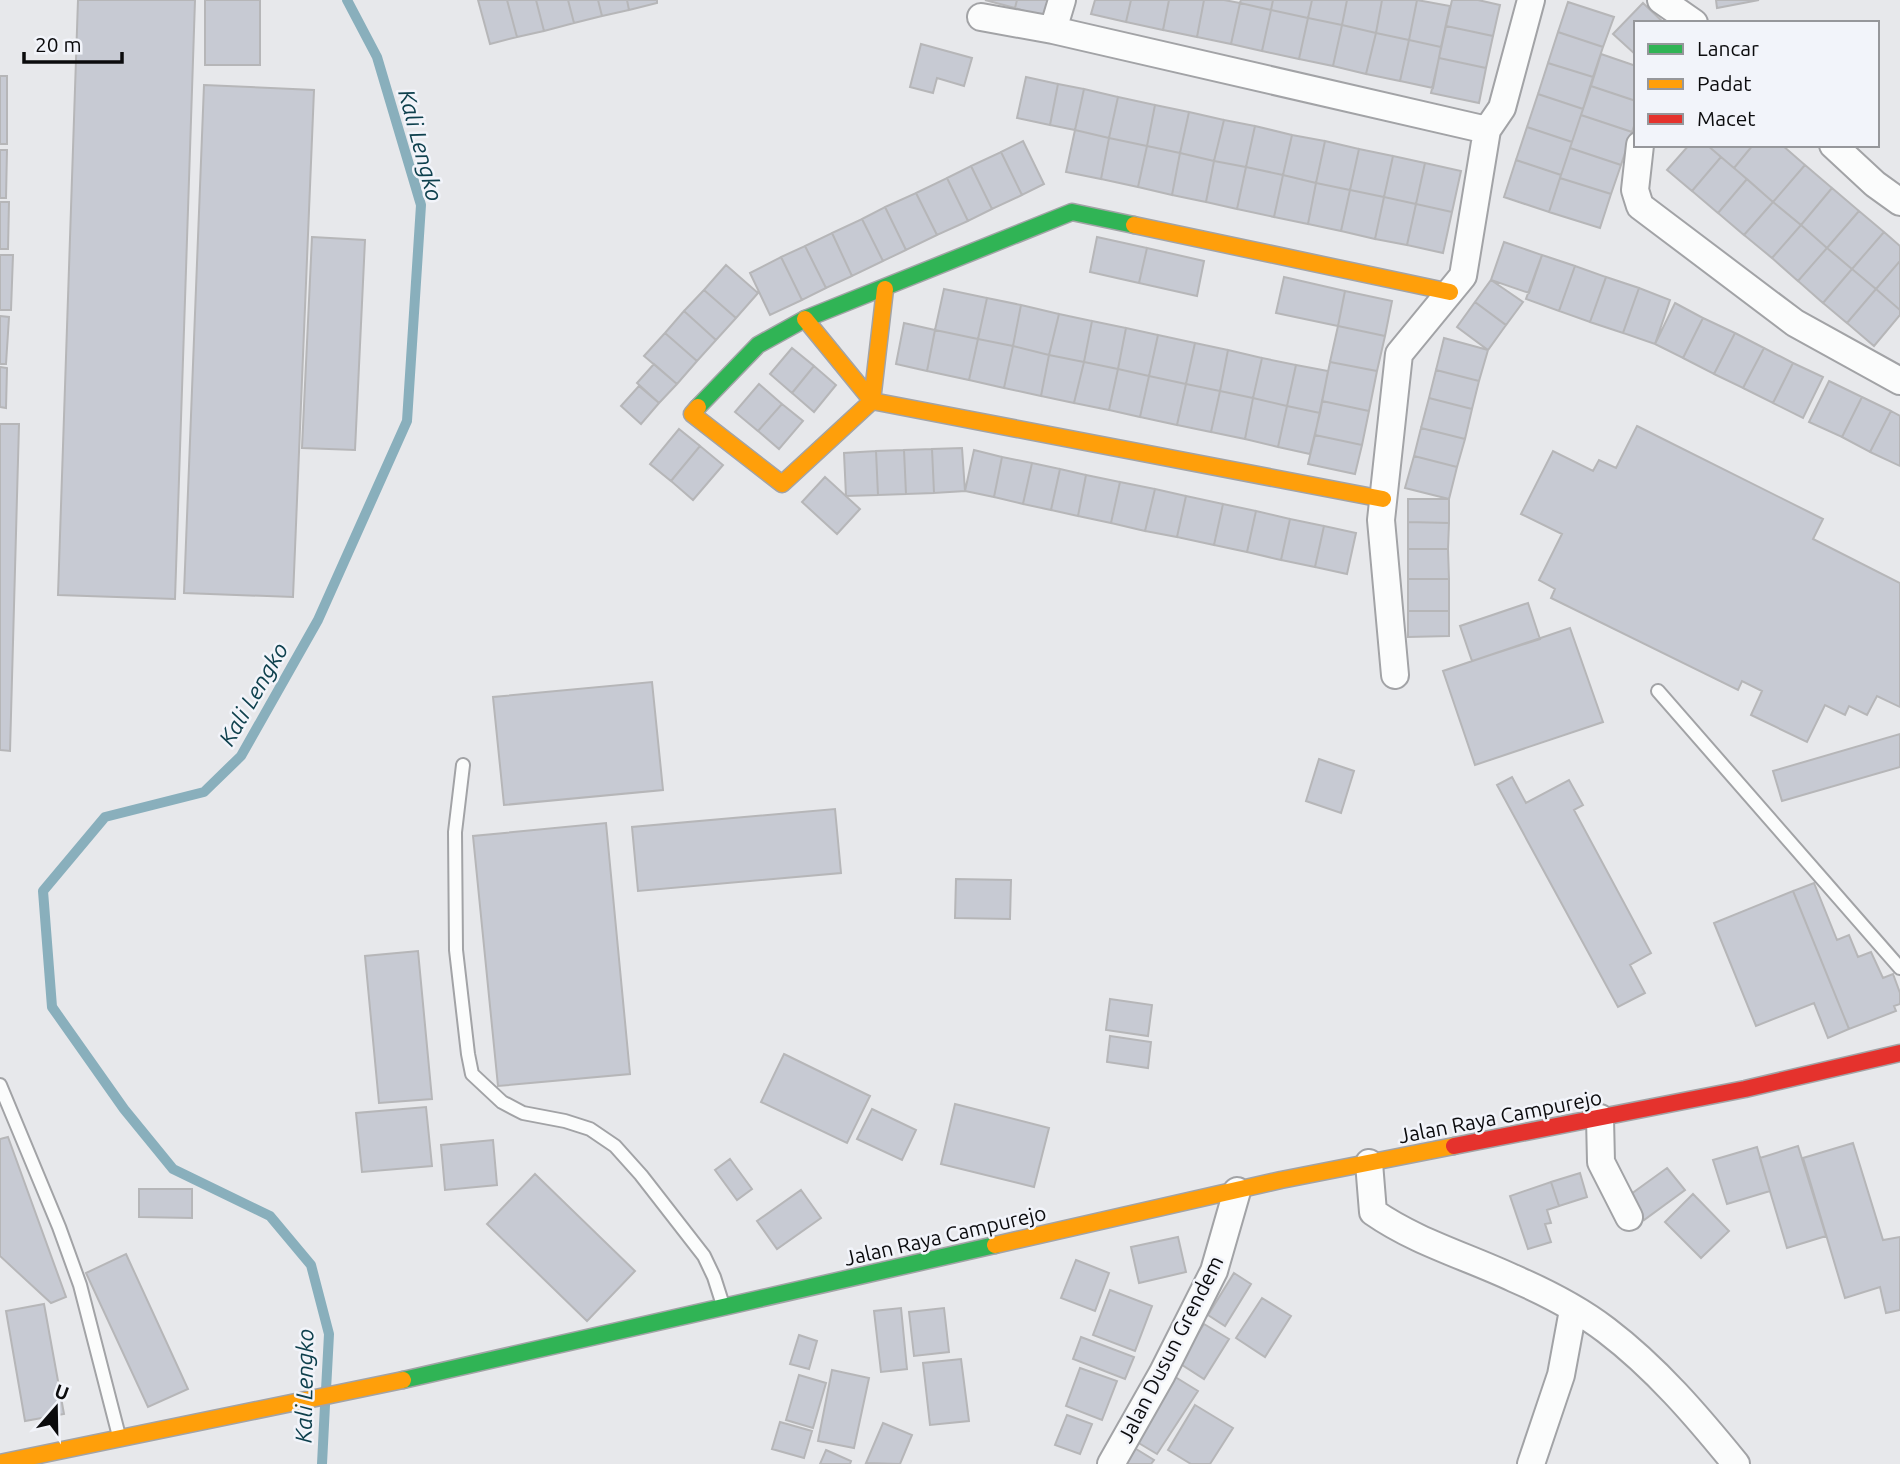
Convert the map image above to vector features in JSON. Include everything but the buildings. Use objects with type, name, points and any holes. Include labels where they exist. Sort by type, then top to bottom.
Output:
[{"type":"main road","points":[[885,289],[872,401],[782,484],[692,414],[758,345],[804,319],[885,289],[1072,212],[1450,292]]},
{"type":"main road","points":[[804,319],[872,401],[1383,499]]},
{"type":"main road","name":"Jalan Raya Campurejo","points":[[0,1463],[378,1386],[1237,1191],[1745,1089],[1900,1054]]},
{"type":"street","points":[[1053,30],[1062,0]]},
{"type":"street","points":[[1395,674],[1381,520],[1399,354],[1463,276],[1488,130],[1502,108],[1531,0]]},
{"type":"street","points":[[1661,0],[1685,13]]},
{"type":"street","points":[[981,17],[1053,30],[1488,130]]},
{"type":"street","points":[[1640,147],[1635,190],[1640,206],[1795,323],[1900,381]]},
{"type":"street","points":[[1835,147],[1875,184],[1900,202]]},
{"type":"street","points":[[1600,1118],[1601,1163],[1629,1217]]},
{"type":"street","points":[[1369,1163],[1373,1212],[1422,1240],[1513,1277],[1606,1329],[1686,1403],[1736,1464]]},
{"type":"street","name":"Jalan Dusun Grendem","points":[[1111,1464],[1162,1374],[1214,1270],[1237,1191]]},
{"type":"street","points":[[1531,1464],[1561,1375],[1573,1310]]},
{"type":"lane","points":[[1658,691],[1900,968]]},
{"type":"lane","points":[[463,765],[455,832],[456,950],[472,1074],[502,1102],[523,1113],[590,1129],[615,1146],[704,1256],[723,1307]]},
{"type":"lane","points":[[0,1085],[80,1284],[119,1437]]},
{"type":"waterway","name":"Kali Lengko","points":[[326,1390],[329,1334],[311,1265],[270,1216],[173,1169],[124,1109],[52,1007],[43,891],[105,817],[204,792],[241,756],[318,620],[407,421],[421,205],[377,57],[347,0]]},
{"type":"waterway","name":"Kali Lengko","points":[[322,1464],[325,1405]]},
{"type":"traffic: fast","points":[[698,407],[758,345],[805,319],[1072,212],[1134,225]]},
{"type":"traffic: fast","points":[[403,1380],[995,1245]]},
{"type":"traffic: slow","points":[[1134,225],[1450,292]]},
{"type":"traffic: slow","points":[[698,407],[692,414],[782,484],[872,401],[885,289]]},
{"type":"traffic: slow","points":[[805,319],[872,401],[1383,499]]},
{"type":"traffic: slow","points":[[995,1245],[1281,1180],[1454,1146]]},
{"type":"traffic: slow","points":[[0,1463],[403,1380]]},
{"type":"traffic: jam","points":[[1454,1146],[1745,1089],[1900,1053]]}]
